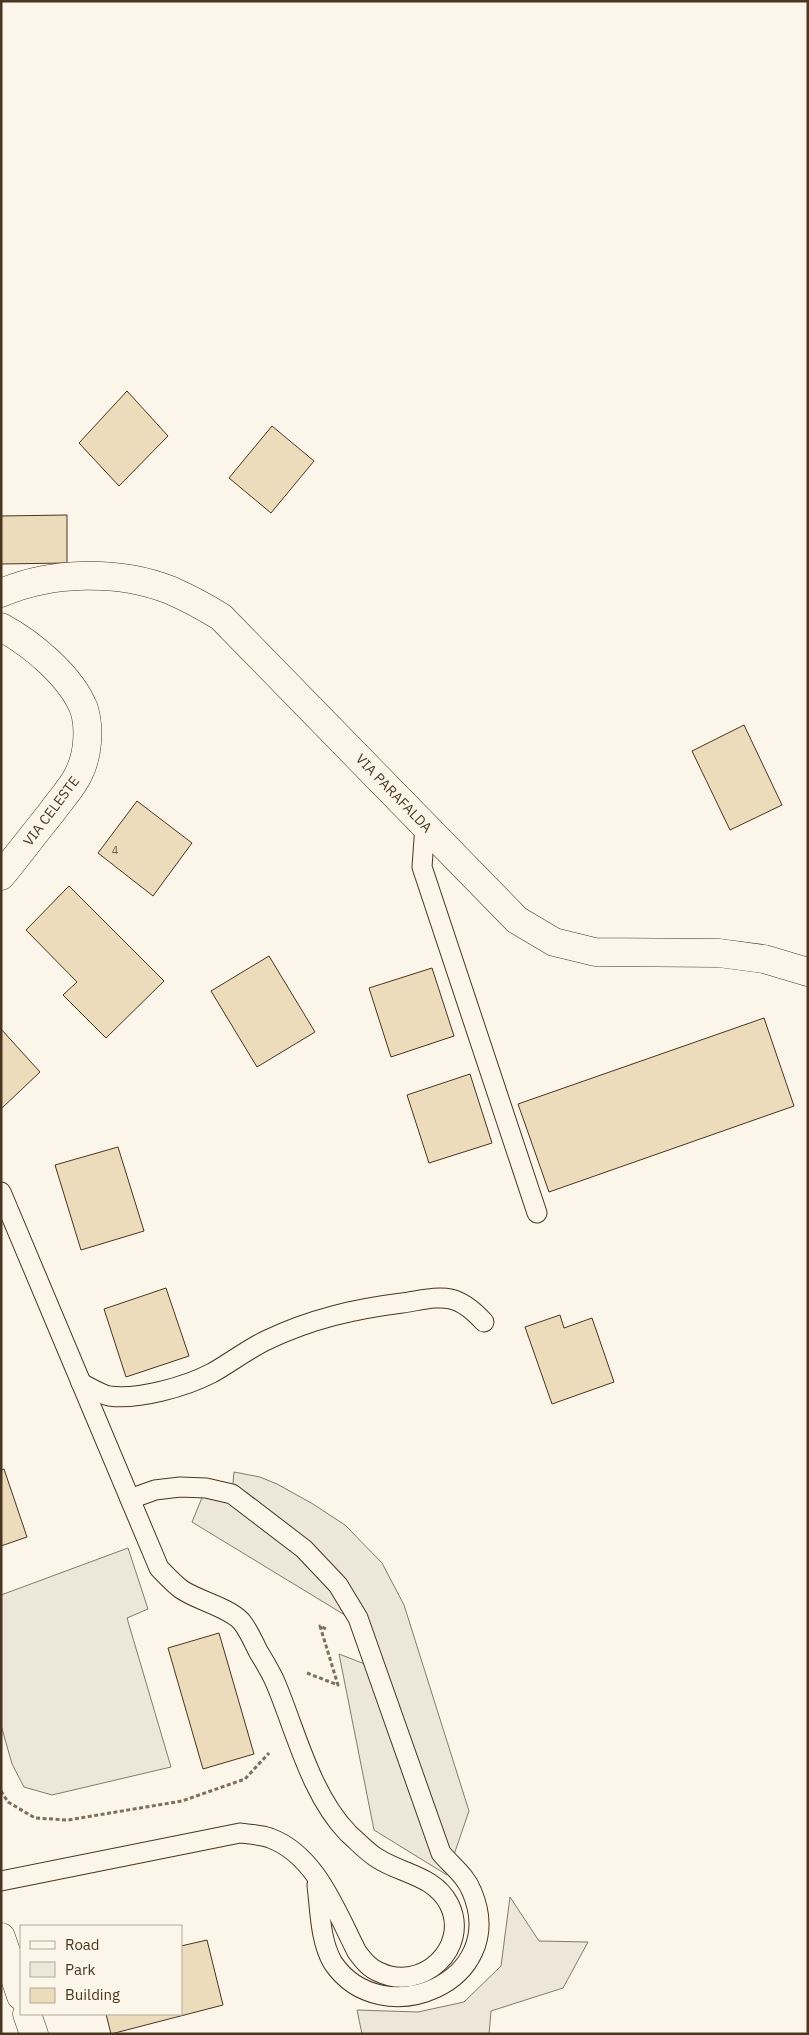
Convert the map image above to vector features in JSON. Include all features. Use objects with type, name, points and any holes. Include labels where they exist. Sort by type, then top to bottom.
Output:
[{"type":"street","name":"VIA PARAFALDA","points":[[1,593],[12,588],[64,577],[102,577],[137,581],[169,590],[193,600],[221,617],[517,920],[554,942],[595,952],[719,954],[764,959],[808,972]]},
{"type":"street","name":"VIA CELESTE","points":[[1,627],[32,647],[73,690],[84,709],[87,728],[86,752],[80,772],[1,876]]},
{"type":"street","points":[[1,1937],[20,1993]]},
{"type":"street","points":[[27,2015],[34,2034]]},
{"type":"lane","points":[[425,825],[422,867],[536,1214]]},
{"type":"lane","points":[[1,1192],[159,1568],[181,1590],[212,1603],[240,1620],[271,1673],[298,1742],[324,1800],[347,1832],[377,1858],[432,1884],[442,1893],[450,1905],[454,1934],[449,1948],[441,1961],[430,1970],[418,1976],[405,1978],[391,1977],[378,1972],[366,1963],[357,1952],[315,1874],[294,1850],[269,1838],[240,1833],[1,1881]]},
{"type":"lane","points":[[81,1384],[108,1396],[141,1395],[179,1386],[210,1374],[266,1341],[312,1322],[358,1309],[446,1296],[470,1307],[484,1322]]},
{"type":"lane","points":[[130,1499],[155,1490],[180,1487],[206,1488],[232,1494],[304,1549],[338,1585],[358,1618],[441,1853],[463,1876],[472,1892],[478,1912],[478,1933],[474,1950],[467,1965],[459,1977],[447,1987],[429,1997],[409,2002],[388,2001],[368,1996],[354,1987],[333,1964],[327,1950],[315,1874]]},
{"type":"path","points":[[271,1673],[291,1667],[338,1685],[320,1626],[370,1652]]},
{"type":"path","points":[[1,1791],[8,1802],[35,1818],[68,1820],[182,1801],[245,1779],[272,1750],[287,1714]]},
{"type":"green space","points":[[510,1897],[539,1941],[588,1942],[563,1988],[491,2011],[489,2034],[362,2034],[357,2010],[418,2012],[464,2002],[501,1966]]},
{"type":"shaded area","points":[[234,1472],[260,1477],[313,1504],[345,1525],[382,1563],[404,1605],[469,1811],[447,1875],[374,1830],[339,1654],[375,1668],[348,1617],[192,1522],[206,1488],[232,1494]]},
{"type":"shaded area","points":[[128,1548],[148,1609],[127,1618],[171,1767],[52,1795],[24,1787],[12,1764],[1,1725],[1,1595]]},
{"type":"building","points":[[127,391],[168,436],[119,486],[79,443]]},
{"type":"building","points":[[272,426],[314,461],[271,513],[229,478]]},
{"type":"building","points":[[67,515],[67,563],[1,564],[1,516]]},
{"type":"building","points":[[744,725],[782,805],[730,830],[692,751]]},
{"type":"building","points":[[137,801],[192,843],[153,896],[98,853]]},
{"type":"building","points":[[69,886],[164,981],[106,1038],[63,995],[77,982],[26,930]]},
{"type":"building","points":[[269,956],[315,1032],[257,1067],[211,991]]},
{"type":"building","points":[[432,968],[454,1036],[391,1057],[369,988]]},
{"type":"building","points":[[764,1018],[794,1106],[549,1192],[518,1104]]},
{"type":"building","points":[[1,1029],[40,1072],[1,1109]]},
{"type":"building","points":[[470,1074],[492,1143],[429,1163],[407,1095]]},
{"type":"building","points":[[118,1147],[144,1231],[81,1250],[55,1165]]},
{"type":"building","points":[[166,1288],[189,1356],[126,1377],[104,1309]]},
{"type":"building","points":[[560,1315],[564,1328],[592,1318],[614,1382],[552,1404],[525,1327]]},
{"type":"building","points":[[4,1469],[27,1537],[1,1546],[1,1470]]},
{"type":"building","points":[[219,1633],[254,1754],[203,1769],[168,1648]]},
{"type":"building","points":[[207,1940],[223,2005],[111,2034],[106,2015],[182,2015],[182,1946]]}]
